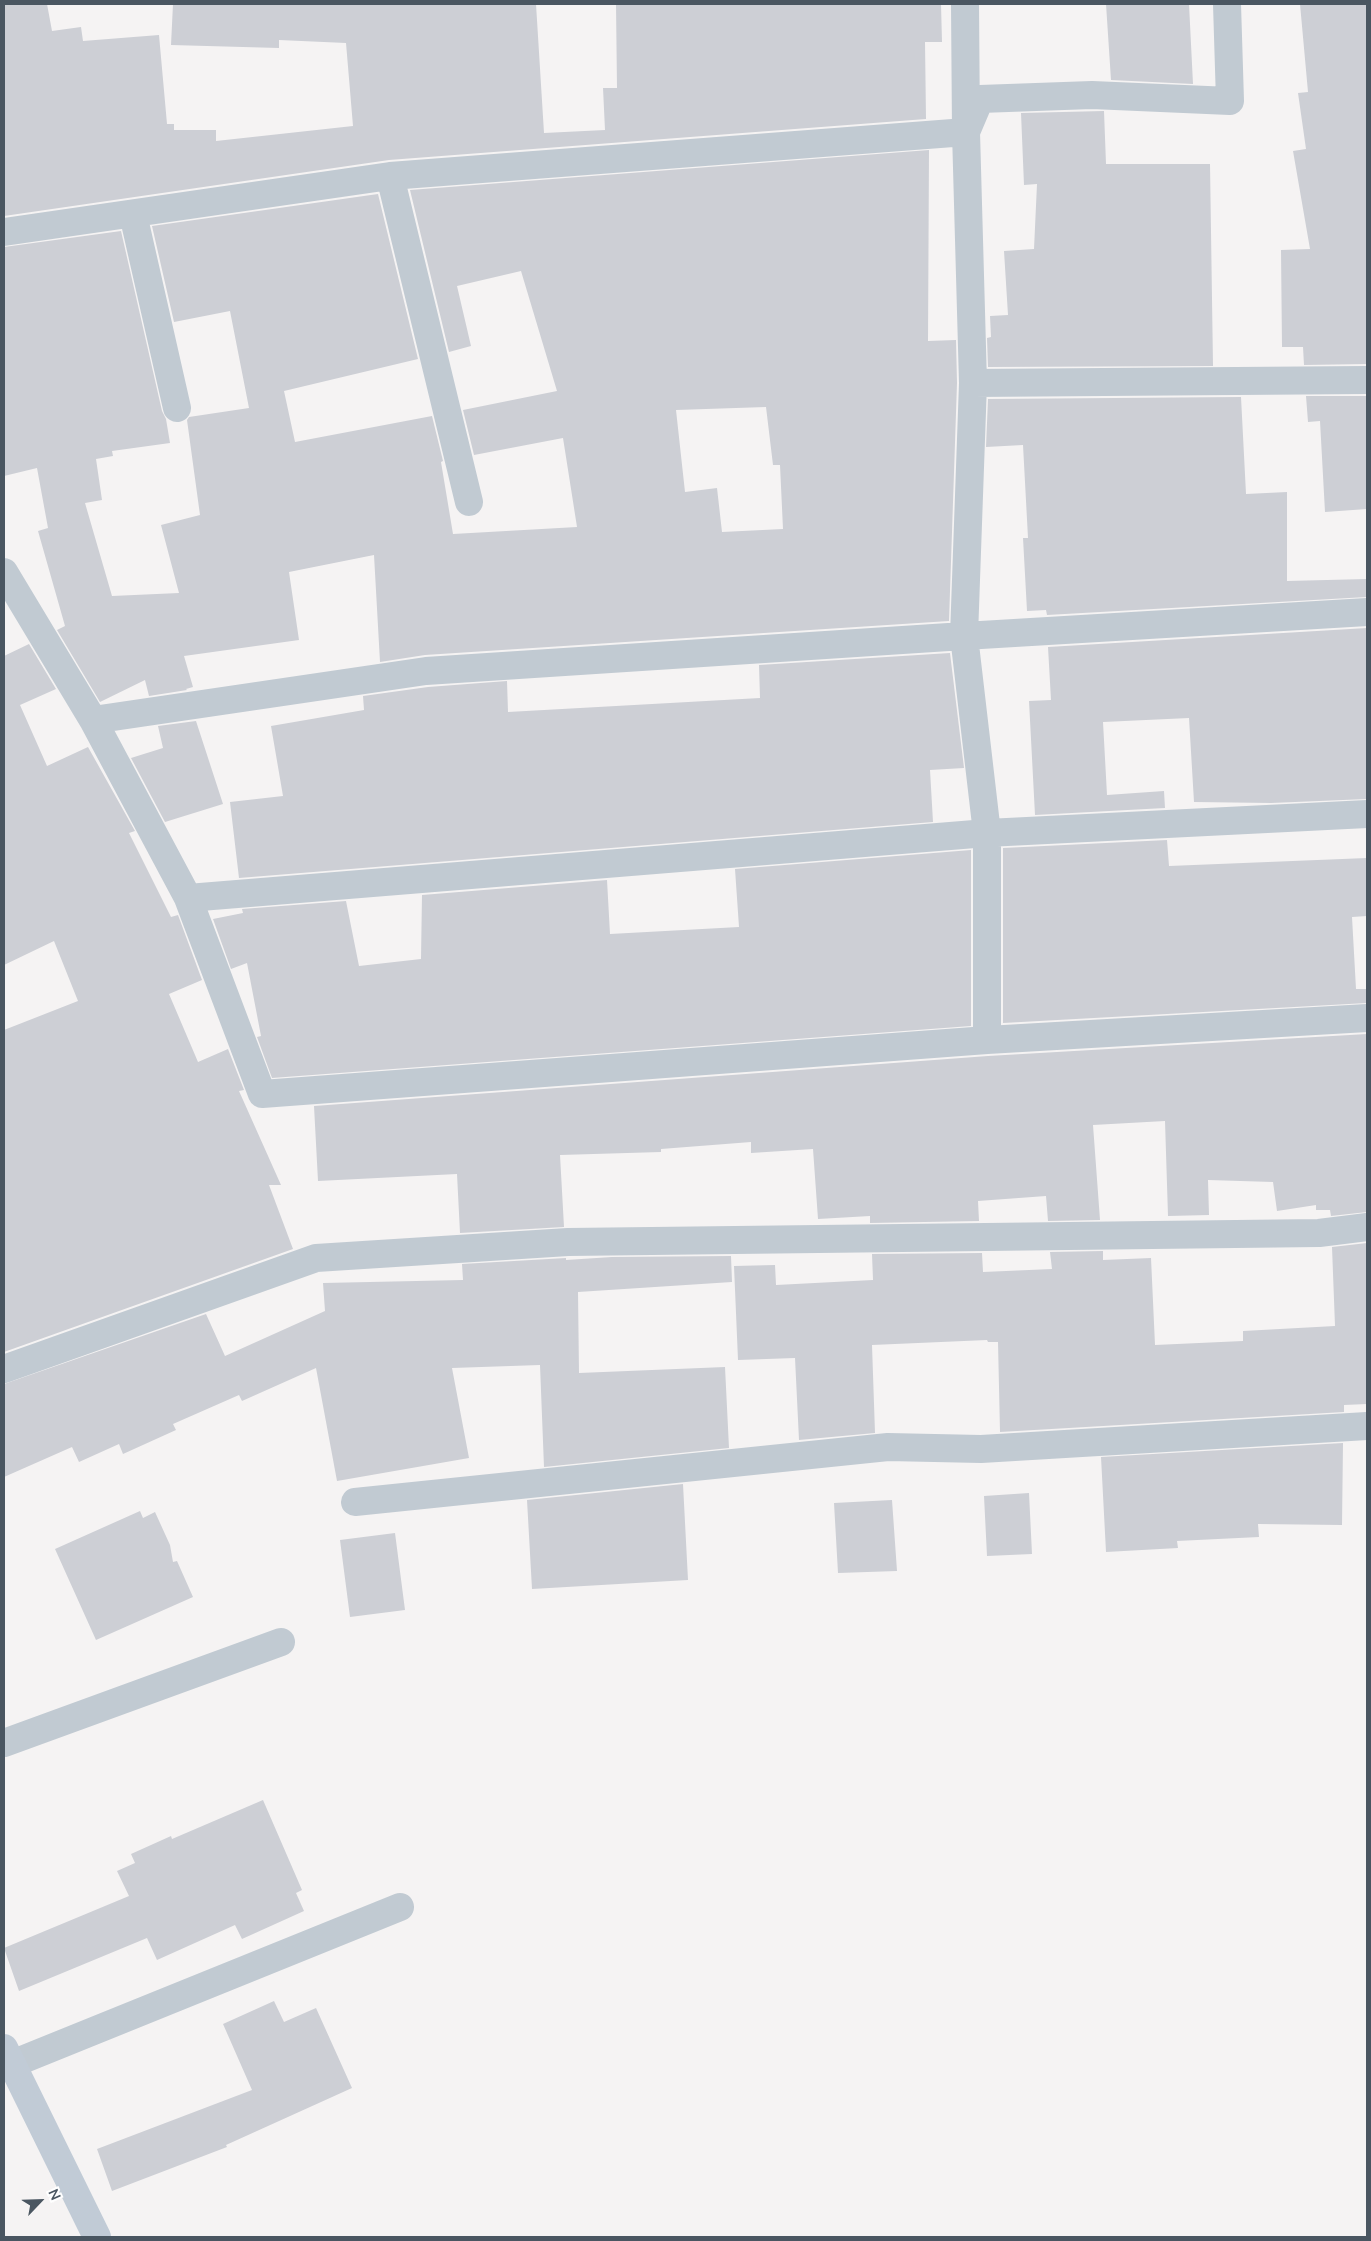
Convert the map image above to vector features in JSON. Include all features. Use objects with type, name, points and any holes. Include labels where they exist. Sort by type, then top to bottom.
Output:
[{"type":"street","points":[[965,4],[966,132],[973,383],[964,636],[987,833],[987,1040]]},
{"type":"street","points":[[966,132],[980,99],[1092,95],[1230,101],[1227,4]]},
{"type":"street","points":[[4,232],[390,176],[966,132]]},
{"type":"street","points":[[390,176],[469,502]]},
{"type":"street","points":[[133,214],[177,408]]},
{"type":"street","points":[[973,383],[1367,380]]},
{"type":"street","points":[[4,572],[93,720],[188,898],[262,1094],[987,1040],[1367,1018]]},
{"type":"street","points":[[93,720],[426,671],[1367,612]]},
{"type":"street","points":[[188,898],[987,833],[1367,814]]},
{"type":"street","points":[[4,1369],[316,1258],[568,1242],[1319,1233],[1367,1227]]},
{"type":"street","points":[[355,1502],[888,1447],[981,1449],[1367,1426]]},
{"type":"street","points":[[4,1743],[281,1642]]},
{"type":"street","points":[[97,2237],[8,2056],[400,1907]]},
{"type":"building","points":[[4,4],[47,4],[52,31],[81,27],[83,41],[159,35],[167,124],[174,124],[174,130],[216,130],[216,141],[353,126],[346,43],[279,40],[279,48],[171,45],[173,4],[536,4],[544,133],[605,130],[603,88],[617,88],[616,4],[941,4],[942,42],[925,42],[926,119],[389,160],[4,216]]},
{"type":"building","points":[[1106,4],[1189,4],[1193,84],[1111,80]]},
{"type":"building","points":[[1300,4],[1367,4],[1367,364],[1304,365],[1303,347],[1282,347],[1281,250],[1310,249],[1293,151],[1306,149],[1298,93],[1308,92]]},
{"type":"building","points":[[1104,111],[1106,164],[1210,164],[1213,366],[988,367],[987,338],[991,337],[990,316],[1008,315],[1004,251],[1034,249],[1037,184],[1024,185],[1021,113]]},
{"type":"building","points":[[929,150],[928,341],[956,340],[957,383],[949,621],[425,655],[380,662],[374,555],[289,572],[299,640],[184,656],[193,687],[187,690],[149,696],[145,680],[100,702],[57,630],[65,626],[38,531],[48,528],[37,468],[4,476],[4,247],[121,231],[162,411],[166,419],[170,443],[112,451],[113,456],[96,459],[102,500],[85,503],[112,596],[179,593],[161,525],[200,515],[187,420],[189,417],[249,408],[230,311],[174,322],[152,226],[378,194],[418,359],[284,391],[295,442],[432,416],[443,461],[441,462],[453,534],[577,527],[563,438],[474,455],[463,410],[557,391],[521,271],[457,286],[471,346],[449,352],[410,190]],"holes":[[[766,407],[773,465],[780,465],[783,529],[722,532],[717,488],[685,492],[676,410]]]},
{"type":"building","points":[[1306,396],[1367,396],[1367,509],[1325,512],[1320,421],[1308,422]]},
{"type":"building","points":[[1241,397],[1246,494],[1287,492],[1287,581],[1367,579],[1367,597],[1047,615],[1046,610],[1027,611],[1023,538],[1028,538],[1023,445],[986,447],[988,399]]},
{"type":"building","points":[[1367,628],[1367,799],[1271,803],[1194,802],[1189,718],[1103,722],[1107,795],[1164,791],[1165,808],[1035,815],[1029,701],[1051,700],[1048,647]]},
{"type":"building","points":[[29,644],[56,689],[20,705],[47,766],[88,747],[135,831],[129,833],[171,917],[178,915],[202,980],[169,994],[198,1062],[228,1049],[244,1090],[239,1091],[281,1185],[269,1185],[293,1249],[4,1352],[4,1030],[78,1001],[54,941],[4,965],[4,656]]},
{"type":"building","points":[[950,653],[964,768],[930,770],[933,822],[239,878],[230,802],[283,796],[271,726],[364,710],[363,696],[428,687],[507,681],[508,712],[760,698],[759,665]]},
{"type":"building","points":[[196,721],[223,804],[165,822],[131,758],[163,748],[158,726]]},
{"type":"building","points":[[1167,840],[1169,866],[1367,858],[1367,916],[1352,917],[1356,989],[1367,989],[1367,1003],[1003,1023],[1003,848]]},
{"type":"building","points":[[971,850],[971,1026],[272,1078],[257,1037],[261,1036],[247,963],[231,969],[213,919],[243,913],[242,909],[346,901],[359,966],[421,959],[422,895],[607,880],[610,934],[739,927],[735,869]]},
{"type":"building","points":[[1367,1034],[1367,1212],[1331,1216],[1330,1210],[1316,1210],[1316,1205],[1277,1211],[1273,1182],[1208,1180],[1209,1215],[1168,1216],[1165,1121],[1093,1125],[1100,1220],[1048,1221],[1046,1196],[978,1201],[979,1221],[870,1223],[870,1216],[818,1219],[813,1149],[751,1153],[751,1142],[661,1149],[661,1152],[560,1155],[564,1227],[460,1233],[457,1174],[318,1181],[314,1106],[988,1056]]},
{"type":"building","points":[[1367,1243],[1367,1404],[1344,1405],[1344,1412],[1000,1432],[998,1342],[988,1342],[987,1340],[872,1345],[875,1433],[799,1440],[795,1358],[738,1360],[734,1266],[775,1265],[776,1285],[873,1280],[872,1254],[982,1253],[983,1272],[1052,1269],[1050,1252],[1103,1251],[1103,1260],[1151,1258],[1155,1345],[1243,1341],[1243,1331],[1335,1326],[1332,1247]]},
{"type":"building","points":[[731,1256],[732,1282],[578,1292],[579,1373],[725,1367],[729,1448],[544,1467],[540,1365],[452,1368],[469,1458],[337,1481],[316,1368],[242,1401],[239,1395],[173,1424],[176,1430],[123,1454],[119,1444],[79,1462],[72,1447],[4,1477],[4,1384],[206,1314],[225,1356],[325,1311],[323,1283],[463,1280],[462,1264],[566,1258],[566,1260],[612,1257]]},
{"type":"building","points":[[1343,1443],[1342,1525],[1258,1524],[1259,1537],[1177,1541],[1178,1548],[1106,1552],[1101,1457]]},
{"type":"building","points":[[683,1484],[688,1580],[532,1589],[527,1500]]},
{"type":"building","points":[[1029,1493],[1032,1554],[987,1556],[984,1496]]},
{"type":"building","points":[[892,1500],[897,1571],[838,1573],[834,1503]]},
{"type":"building","points":[[140,1511],[143,1518],[155,1512],[170,1545],[173,1562],[177,1561],[193,1597],[96,1640],[55,1549]]},
{"type":"building","points":[[395,1533],[405,1610],[350,1617],[340,1540]]},
{"type":"building","points":[[263,1800],[302,1890],[296,1893],[304,1911],[242,1939],[235,1925],[157,1960],[147,1938],[19,1991],[4,1948],[129,1896],[117,1871],[135,1863],[131,1854],[171,1836],[172,1839]]},
{"type":"building","points":[[274,2001],[284,2022],[316,2008],[352,2088],[226,2145],[227,2147],[112,2191],[97,2149],[252,2090],[223,2024]]}]
